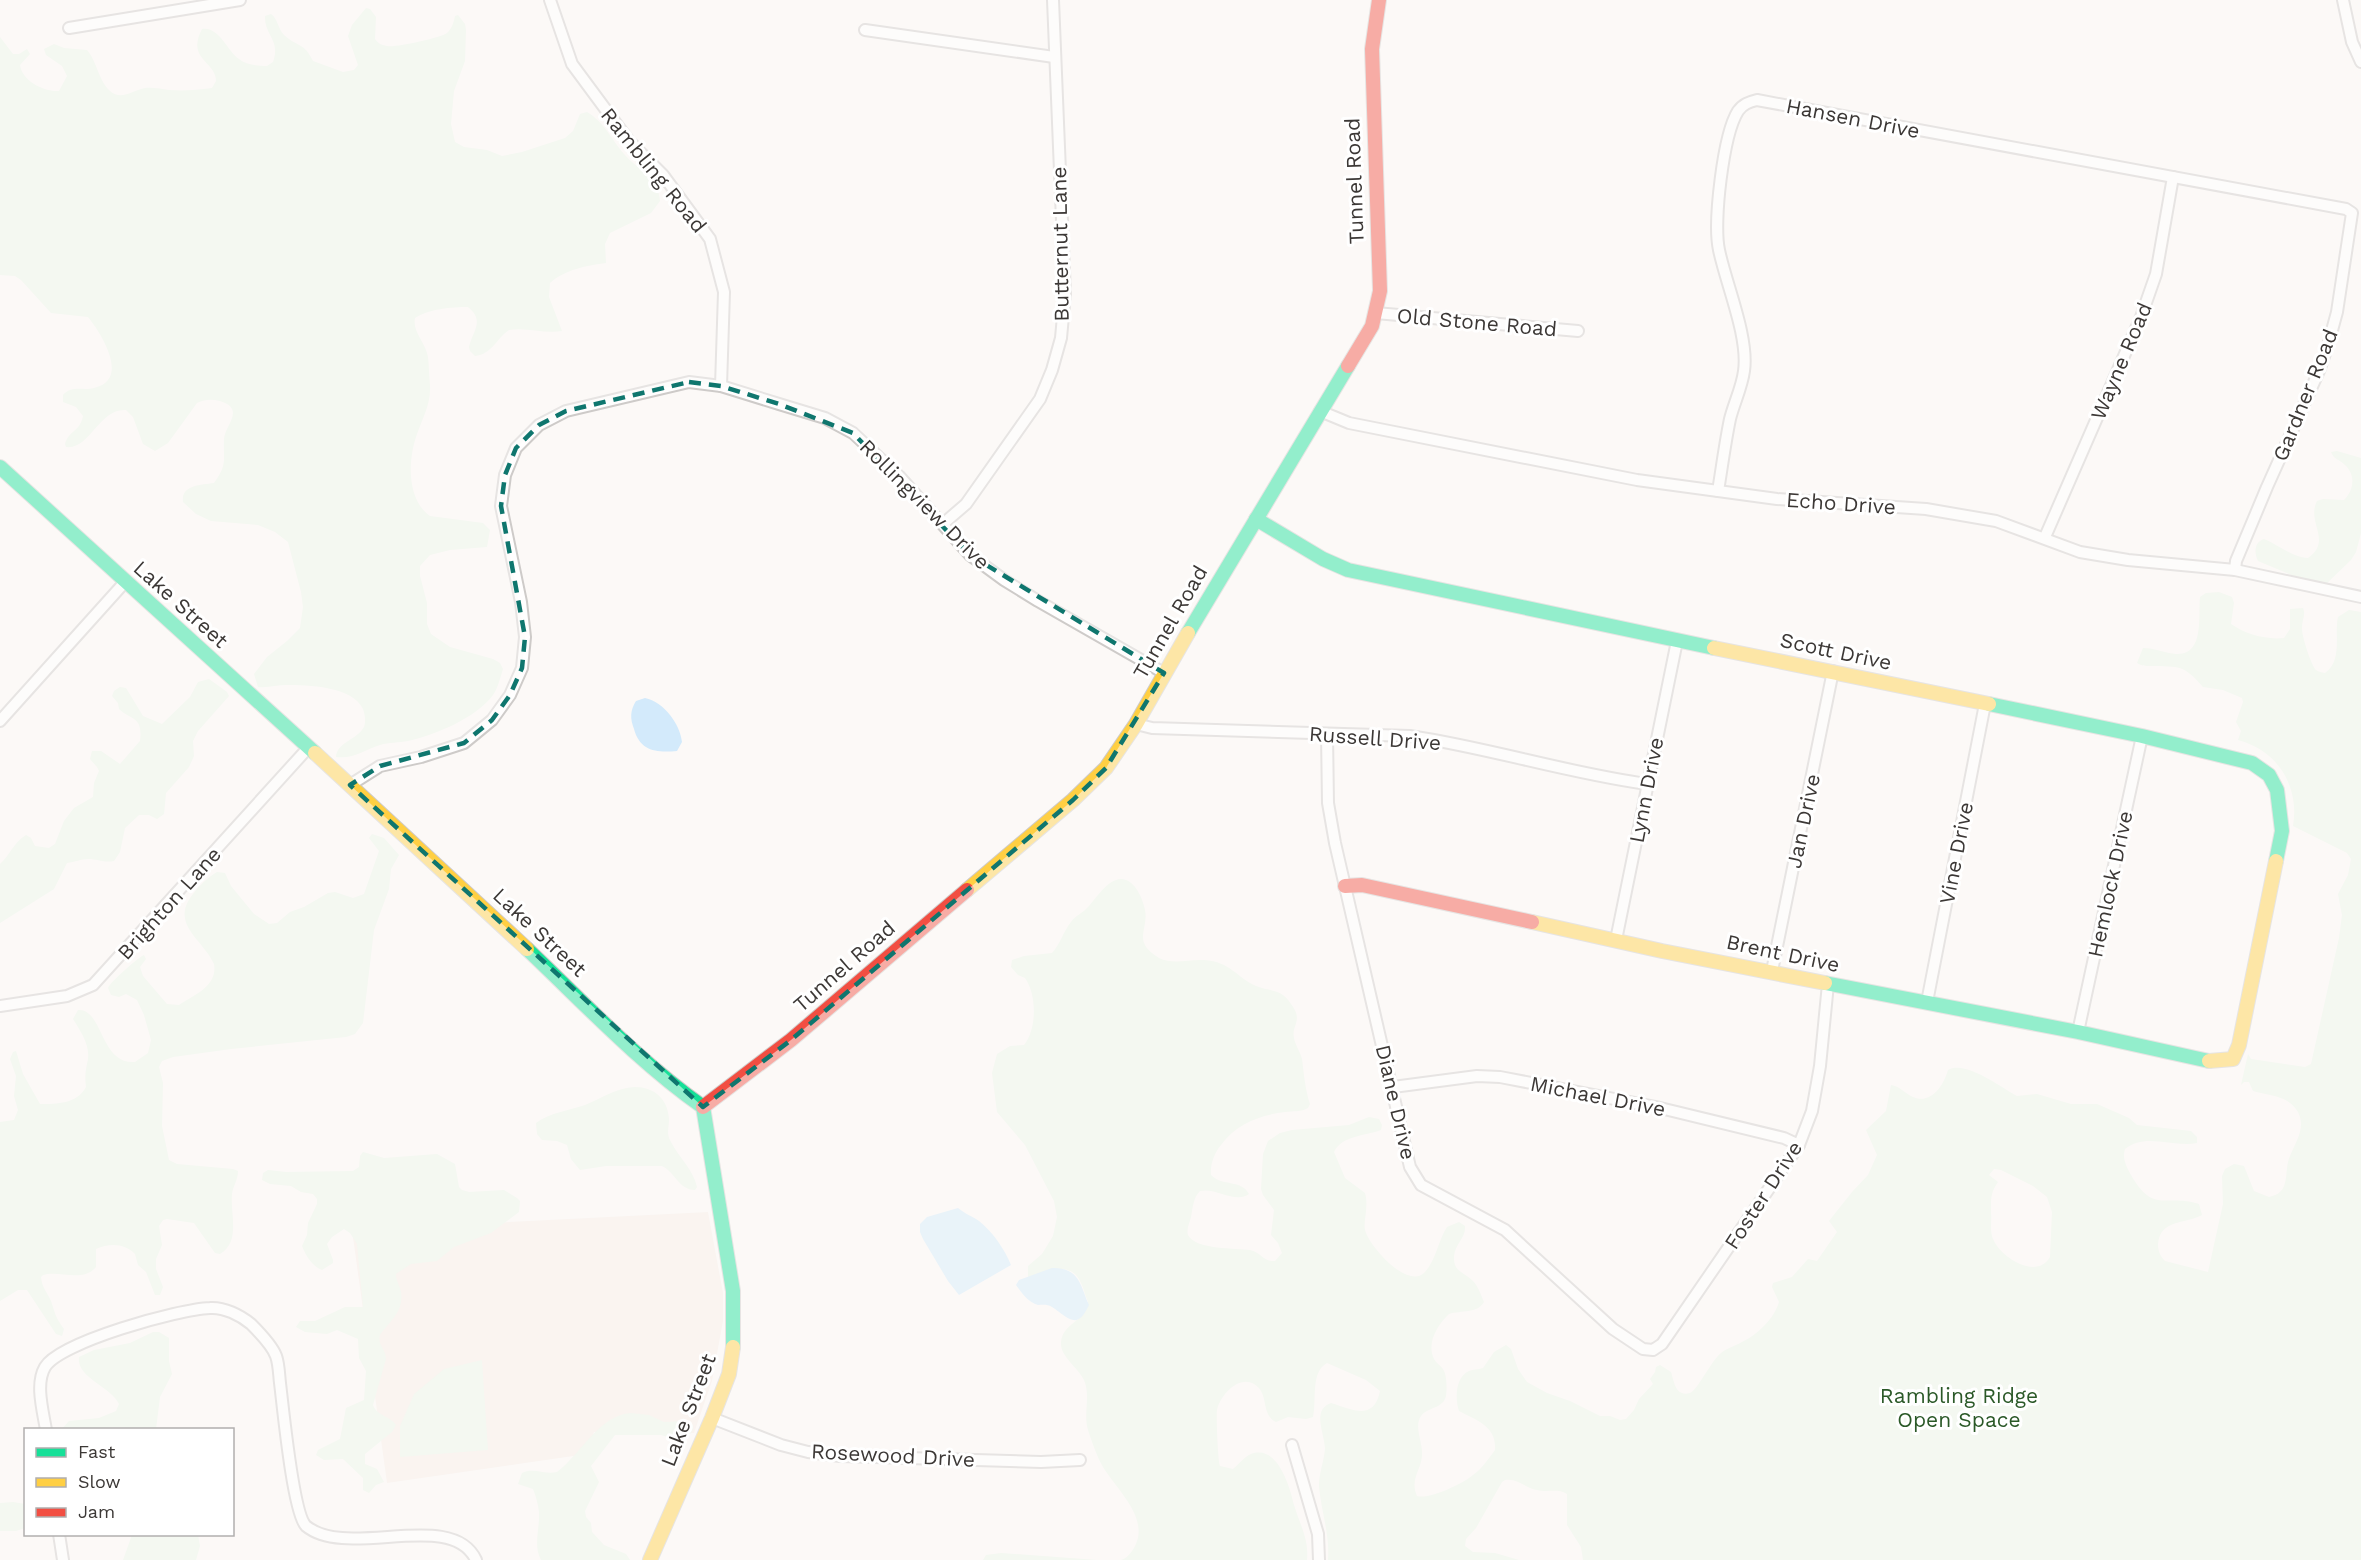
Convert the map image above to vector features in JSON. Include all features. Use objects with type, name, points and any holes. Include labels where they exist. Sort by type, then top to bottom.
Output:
[{"type":"street","points":[[69,28],[240,0]]},
{"type":"street","name":"Rambling Road","points":[[550,0],[572,64],[629,141],[663,175],[710,239],[724,292],[721,386]]},
{"type":"street","name":"Butternut Lane","points":[[944,523],[966,504],[1040,399],[1052,370],[1061,338],[1065,294],[1053,0]]},
{"type":"street","name":"Tunnel Road","points":[[703,1107],[765,1061],[1073,800],[1106,768],[1136,724],[1372,326],[1380,291],[1372,49],[1379,0]]},
{"type":"street","points":[[2343,0],[2352,42],[2361,62]]},
{"type":"street","points":[[865,30],[1054,57]]},
{"type":"street","name":"Hansen Drive","points":[[1719,491],[1730,419],[1744,366],[1744,352],[1719,250],[1717,228],[1722,171],[1731,130],[1737,112],[1745,103],[1757,100],[1780,103],[1985,144],[2346,209],[2352,213]]},
{"type":"street","name":"Wayne Road","points":[[2045,537],[2141,317],[2156,274],[2173,177]]},
{"type":"street","name":"Gardner Road","points":[[2235,570],[2236,561],[2301,414],[2328,345],[2337,312],[2352,213]]},
{"type":"street","name":"Old Stone Road","points":[[1376,313],[1578,331]]},
{"type":"street","name":"Rollingview Drive","points":[[350,785],[380,766],[421,757],[464,743],[492,720],[510,695],[522,668],[525,637],[521,602],[501,506],[505,475],[516,448],[539,425],[566,411],[689,382],[721,386],[825,418],[853,433],[899,476],[944,523],[970,555],[1004,580],[1164,674]]},
{"type":"street","name":"Echo Drive","points":[[1320,411],[1349,423],[1637,480],[1777,499],[1926,509],[1996,521],[2045,537],[2080,552],[2128,560],[2235,570],[2361,597]]},
{"type":"street","name":"Lake Street","points":[[0,467],[350,785],[636,1050],[686,1095],[703,1107],[729,1263],[734,1315],[734,1350],[729,1374],[712,1418],[650,1560]]},
{"type":"street","name":"Scott Drive","points":[[1256,519],[1323,559],[1348,570],[1383,579],[1544,611],[1677,641],[1833,670],[2142,736],[2252,764],[2269,775],[2277,790],[2282,831],[2239,1045],[2233,1059],[2214,1062]]},
{"type":"street","points":[[0,721],[125,582]]},
{"type":"street","name":"Lynn Drive","points":[[1616,940],[1677,641]]},
{"type":"street","name":"Jan Drive","points":[[1772,971],[1833,670]]},
{"type":"street","name":"Vine Drive","points":[[1927,1002],[1985,704]]},
{"type":"street","name":"Russell Drive","points":[[1136,724],[1152,728],[1410,736],[1445,741],[1608,779],[1647,784]]},
{"type":"street","name":"Diane Drive","points":[[1327,734],[1328,803],[1410,1167],[1421,1185],[1505,1230],[1613,1329],[1643,1349],[1653,1350]]},
{"type":"street","name":"Hemlock Drive","points":[[2078,1032],[2142,736]]},
{"type":"street","name":"Brighton Lane","points":[[0,1006],[67,996],[93,985],[308,748]]},
{"type":"street","name":"Brent Drive","points":[[1345,886],[1362,885],[1662,951],[2078,1032],[2214,1062]]},
{"type":"street","name":"Foster Drive","points":[[1653,1350],[1662,1344],[1799,1145],[1812,1111],[1820,1066],[1828,984]]},
{"type":"street","name":"Michael Drive","points":[[1393,1087],[1477,1076],[1500,1077],[1656,1107],[1784,1138],[1799,1145]]},
{"type":"street","points":[[46,1428],[40,1381],[45,1366],[63,1351],[95,1338],[169,1315],[211,1307],[230,1311],[250,1323],[276,1357],[295,1494],[304,1524],[317,1534],[342,1540],[430,1535],[463,1545],[476,1560]]},
{"type":"street","name":"Rosewood Drive","points":[[712,1418],[781,1445],[808,1452],[840,1456],[1041,1462],[1080,1461]]},
{"type":"street","points":[[1292,1444],[1318,1534],[1318,1560]]},
{"type":"street","points":[[60,1536],[63,1560]]},
{"type":"highlighted area","points":[[689,382],[721,386],[779,404],[853,433],[970,555],[1164,673],[1106,768],[1073,800],[791,1040],[703,1107],[350,785],[380,766],[464,743],[492,720],[510,695],[522,668],[525,637],[501,506],[505,475],[516,448],[539,425],[566,411]]},
{"type":"shaded area","points":[[708,1212],[723,1293],[723,1321],[712,1381],[694,1433],[594,1432],[587,1454],[387,1483],[352,1230]]},
{"type":"green space","points":[[366,8],[370,9],[376,17],[375,39],[387,46],[408,44],[443,35],[449,31],[455,16],[458,15],[465,24],[465,61],[454,91],[451,124],[455,142],[464,147],[487,150],[502,156],[522,152],[565,138],[573,131],[580,114],[587,112],[599,121],[624,154],[656,186],[660,201],[651,213],[610,233],[605,244],[606,263],[569,271],[550,283],[549,297],[562,331],[509,330],[490,349],[475,356],[469,347],[477,321],[468,307],[433,311],[415,318],[415,328],[428,357],[430,392],[412,455],[413,489],[422,509],[430,516],[483,523],[490,530],[487,547],[450,550],[430,555],[420,566],[420,576],[427,603],[427,624],[431,634],[450,647],[493,659],[500,663],[503,669],[493,695],[466,718],[419,738],[383,744],[354,755],[336,757],[343,744],[357,735],[365,725],[364,711],[357,701],[340,691],[329,688],[286,685],[258,687],[254,674],[267,657],[300,628],[303,607],[301,592],[288,542],[275,532],[258,525],[211,521],[196,514],[183,502],[183,496],[188,489],[214,483],[221,471],[224,462],[224,439],[232,418],[232,408],[217,400],[197,403],[168,443],[155,451],[143,444],[133,417],[126,410],[109,415],[82,442],[66,447],[67,439],[82,421],[83,416],[76,407],[63,402],[63,395],[70,390],[90,389],[105,383],[110,376],[112,366],[105,344],[88,317],[51,313],[21,280],[15,276],[0,275],[0,37],[13,54],[19,54],[27,49],[30,54],[20,65],[22,71],[29,81],[47,90],[59,91],[67,76],[62,66],[46,55],[44,49],[54,44],[64,48],[87,50],[106,87],[114,94],[123,95],[148,88],[196,90],[212,88],[216,81],[215,74],[199,54],[197,47],[202,29],[208,29],[218,35],[242,61],[252,65],[267,66],[273,62],[275,54],[274,43],[265,23],[265,16],[271,14],[284,35],[303,48],[313,61],[343,72],[354,70],[358,65],[348,36],[352,25]]},
{"type":"green space","points":[[2337,451],[2361,458],[2361,533],[2356,552],[2351,560],[2324,586],[2308,582],[2258,561],[2256,548],[2258,543],[2264,539],[2302,557],[2308,558],[2315,551],[2319,538],[2314,517],[2317,501],[2344,500],[2352,487],[2349,469],[2331,452]]},
{"type":"green space","name":"Rambling Ridge Open Space","points":[[2219,592],[2232,597],[2234,603],[2231,624],[2256,636],[2284,638],[2290,629],[2290,609],[2303,608],[2302,631],[2307,649],[2316,670],[2325,673],[2331,668],[2336,654],[2338,617],[2349,610],[2361,612],[2361,1560],[1583,1560],[1581,1547],[1567,1525],[1567,1494],[1560,1491],[1537,1490],[1518,1482],[1505,1480],[1476,1528],[1466,1539],[1465,1546],[1473,1552],[1495,1553],[1519,1560],[1328,1560],[1328,1541],[1319,1486],[1325,1449],[1320,1417],[1325,1406],[1331,1403],[1355,1410],[1368,1410],[1373,1407],[1380,1391],[1366,1380],[1327,1363],[1318,1373],[1316,1380],[1313,1417],[1306,1419],[1288,1417],[1276,1422],[1268,1414],[1259,1388],[1248,1382],[1242,1382],[1231,1388],[1217,1410],[1220,1466],[1233,1469],[1248,1455],[1260,1453],[1269,1455],[1275,1461],[1289,1488],[1307,1545],[1307,1560],[1121,1560],[1127,1557],[1134,1548],[1138,1537],[1138,1526],[1130,1505],[1099,1459],[1088,1430],[1087,1393],[1084,1380],[1061,1347],[1066,1331],[1086,1309],[1088,1302],[1081,1283],[1071,1271],[1057,1269],[1028,1277],[1028,1266],[1042,1254],[1053,1236],[1057,1217],[1054,1201],[1025,1145],[997,1112],[992,1073],[997,1054],[1010,1046],[1024,1045],[1031,1030],[1034,1012],[1029,985],[1025,978],[1018,975],[1011,967],[1012,960],[1024,956],[1052,953],[1073,920],[1107,885],[1122,879],[1134,886],[1142,901],[1146,917],[1143,941],[1151,952],[1164,960],[1204,960],[1221,964],[1256,986],[1283,995],[1295,1010],[1297,1019],[1294,1038],[1302,1059],[1310,1104],[1303,1110],[1258,1118],[1241,1126],[1227,1138],[1214,1155],[1211,1175],[1221,1181],[1241,1186],[1249,1194],[1238,1197],[1206,1190],[1200,1191],[1195,1200],[1188,1228],[1188,1235],[1192,1240],[1207,1246],[1250,1250],[1268,1260],[1275,1261],[1282,1253],[1278,1243],[1271,1235],[1274,1210],[1261,1189],[1263,1154],[1268,1141],[1280,1133],[1292,1130],[1349,1125],[1369,1117],[1379,1119],[1382,1125],[1381,1130],[1348,1139],[1334,1152],[1345,1178],[1365,1193],[1365,1230],[1381,1255],[1399,1271],[1417,1276],[1428,1268],[1447,1227],[1459,1222],[1465,1226],[1464,1234],[1455,1252],[1455,1265],[1475,1283],[1484,1302],[1473,1310],[1449,1314],[1434,1334],[1432,1353],[1444,1372],[1446,1396],[1442,1403],[1424,1413],[1419,1420],[1422,1458],[1415,1479],[1417,1496],[1430,1496],[1469,1478],[1479,1470],[1495,1450],[1493,1435],[1489,1429],[1459,1411],[1457,1389],[1464,1374],[1483,1368],[1494,1352],[1506,1345],[1511,1349],[1518,1369],[1527,1382],[1600,1416],[1626,1419],[1634,1410],[1639,1399],[1653,1384],[1650,1379],[1656,1367],[1660,1365],[1671,1372],[1674,1384],[1681,1393],[1693,1391],[1721,1353],[1748,1339],[1769,1320],[1779,1302],[1772,1287],[1773,1283],[1792,1277],[1808,1259],[1817,1261],[1837,1232],[1829,1221],[1868,1175],[1877,1155],[1866,1130],[1886,1111],[1891,1085],[1913,1097],[1926,1098],[1940,1087],[1948,1070],[1964,1069],[1983,1076],[2017,1096],[2037,1094],[2071,1104],[2097,1104],[2129,1118],[2137,1125],[2191,1131],[2197,1137],[2197,1143],[2141,1142],[2125,1149],[2124,1159],[2131,1175],[2147,1195],[2154,1199],[2199,1204],[2202,1215],[2163,1230],[2158,1249],[2165,1261],[2208,1272],[2223,1204],[2222,1176],[2225,1169],[2234,1164],[2244,1166],[2254,1191],[2269,1197],[2281,1191],[2286,1181],[2288,1162],[2301,1129],[2298,1112],[2284,1099],[2253,1091],[2249,1082],[2241,1085],[2248,1054],[2251,1059],[2305,1067],[2311,1064],[2339,938],[2342,915],[2338,894],[2348,875],[2351,859],[2347,853],[2293,826],[2293,797],[2283,772],[2264,752],[2238,740],[2241,731],[2236,722],[2243,702],[2242,698],[2223,690],[2203,687],[2191,674],[2180,668],[2145,666],[2137,663],[2143,648],[2176,654],[2185,653],[2192,648],[2198,633],[2200,597],[2206,593]],"holes":[[[1994,1169],[2001,1170],[2033,1186],[2047,1197],[2052,1212],[2050,1257],[2044,1264],[2037,1267],[2029,1267],[2012,1260],[1998,1248],[1992,1238],[1991,1200],[1998,1182],[1989,1175]]]},
{"type":"green space","points":[[209,679],[229,696],[198,731],[193,741],[194,756],[189,767],[166,793],[164,814],[157,819],[149,815],[139,815],[125,828],[120,852],[114,861],[83,859],[67,863],[54,889],[0,923],[0,864],[18,841],[26,835],[31,838],[35,846],[49,848],[55,844],[64,821],[74,808],[93,797],[94,783],[99,771],[90,759],[92,751],[101,751],[120,764],[140,741],[138,723],[119,709],[118,703],[112,696],[114,691],[120,687],[126,688],[143,716],[162,724],[190,697],[198,682]]},
{"type":"green space","points":[[372,834],[384,838],[399,855],[391,869],[389,889],[374,930],[363,1023],[355,1034],[346,1037],[173,1057],[162,1061],[159,1067],[163,1083],[162,1126],[169,1160],[177,1164],[238,1171],[232,1194],[232,1235],[226,1249],[220,1254],[215,1253],[194,1223],[167,1219],[163,1220],[159,1226],[162,1245],[156,1259],[156,1269],[163,1287],[160,1295],[155,1295],[146,1272],[138,1265],[135,1254],[117,1245],[96,1249],[96,1267],[91,1272],[78,1275],[43,1275],[41,1277],[44,1287],[64,1329],[62,1336],[56,1334],[27,1290],[18,1290],[0,1301],[0,1122],[14,1120],[18,1110],[14,1096],[16,1076],[10,1059],[13,1052],[16,1051],[23,1074],[40,1104],[72,1100],[86,1087],[88,1052],[85,1040],[73,1019],[78,1010],[86,1012],[93,1018],[115,1055],[124,1061],[135,1062],[148,1053],[151,1040],[144,1015],[137,1000],[126,994],[119,997],[111,995],[108,988],[114,980],[144,955],[146,959],[140,967],[143,976],[167,1004],[179,1005],[209,984],[214,972],[214,964],[190,931],[185,914],[193,894],[204,882],[217,872],[225,873],[231,886],[254,914],[269,924],[277,923],[290,912],[328,893],[335,892],[353,898],[364,894],[379,851],[369,838]]},
{"type":"green space","points":[[635,1087],[648,1089],[663,1100],[668,1112],[669,1139],[692,1175],[697,1187],[695,1190],[685,1187],[662,1166],[606,1166],[580,1170],[571,1159],[567,1145],[557,1141],[542,1140],[537,1134],[536,1123],[548,1116],[585,1105],[615,1091]]},
{"type":"green space","points":[[363,1152],[384,1158],[437,1154],[455,1164],[459,1187],[462,1190],[469,1192],[504,1190],[520,1201],[519,1212],[491,1233],[454,1247],[437,1261],[411,1264],[396,1274],[401,1292],[400,1305],[395,1316],[380,1335],[386,1359],[373,1405],[377,1412],[396,1425],[392,1432],[365,1454],[365,1464],[377,1469],[384,1482],[376,1485],[369,1493],[363,1490],[363,1478],[343,1459],[324,1460],[316,1455],[318,1450],[340,1439],[346,1408],[364,1400],[366,1371],[359,1358],[358,1339],[337,1330],[327,1334],[305,1332],[296,1327],[300,1321],[315,1321],[345,1307],[363,1307],[357,1244],[350,1233],[344,1229],[332,1237],[327,1244],[333,1263],[322,1270],[315,1266],[302,1246],[317,1199],[313,1194],[301,1192],[291,1186],[270,1184],[262,1180],[263,1173],[268,1170],[353,1171],[359,1167],[360,1156]]},
{"type":"green space","points":[[153,1332],[159,1332],[169,1338],[169,1361],[172,1374],[160,1397],[156,1428],[63,1428],[69,1421],[99,1418],[116,1411],[119,1404],[109,1392],[88,1377],[83,1371],[79,1357],[94,1350],[130,1343]]},
{"type":"green space","points":[[482,1360],[488,1450],[400,1457],[400,1426],[414,1394],[444,1369]]},
{"type":"green space","points":[[631,1413],[649,1415],[664,1422],[684,1421],[693,1425],[693,1428],[689,1435],[678,1440],[661,1435],[615,1435],[591,1466],[599,1482],[585,1511],[591,1523],[592,1532],[604,1545],[626,1554],[630,1560],[541,1560],[537,1549],[539,1512],[533,1489],[518,1484],[522,1473],[526,1471],[557,1472],[600,1428],[620,1415]]},
{"type":"green space","points":[[0,1503],[24,1504],[24,1528],[0,1531]]},
{"type":"green space","points":[[132,1536],[198,1536],[200,1546],[196,1560],[123,1560]]},
{"type":"green space","points":[[1001,1553],[1097,1560],[983,1560],[986,1555]]},
{"type":"water","points":[[645,698],[659,704],[674,721],[682,742],[677,751],[656,751],[640,742],[631,715],[636,701]]},
{"type":"water","points":[[958,1208],[989,1230],[1002,1247],[1011,1265],[959,1295],[948,1281],[920,1232],[920,1224],[927,1217]]},
{"type":"water","points":[[1052,1268],[1068,1271],[1078,1279],[1089,1305],[1081,1318],[1072,1320],[1050,1306],[1031,1302],[1016,1285],[1019,1280]]},
{"type":"traffic: fast","points":[[1188,633],[1348,366]]},
{"type":"traffic: fast","points":[[0,467],[315,753]]},
{"type":"traffic: fast","points":[[1256,519],[1323,559],[1348,570],[1714,648]]},
{"type":"traffic: fast","points":[[1989,704],[2142,736],[2252,763],[2269,775],[2277,790],[2282,831],[2276,861]]},
{"type":"traffic: fast","points":[[527,949],[634,1051],[679,1090],[703,1107],[733,1291],[733,1347]]},
{"type":"traffic: fast","points":[[1825,983],[2078,1032],[2209,1061]]},
{"type":"traffic: slow","points":[[967,890],[1073,800],[1106,768],[1136,724],[1188,633]]},
{"type":"traffic: slow","points":[[1714,648],[1989,704]]},
{"type":"traffic: slow","points":[[315,753],[527,949]]},
{"type":"traffic: slow","points":[[2209,1061],[2233,1059],[2239,1045],[2276,861]]},
{"type":"traffic: slow","points":[[1532,922],[1662,951],[1825,983]]},
{"type":"traffic: slow","points":[[650,1560],[712,1418],[729,1374],[733,1347]]},
{"type":"traffic: jam","points":[[1348,366],[1372,326],[1380,291],[1372,49],[1379,0]]},
{"type":"traffic: jam","points":[[1345,886],[1362,885],[1532,922]]},
{"type":"traffic: jam","points":[[703,1107],[791,1040],[967,890]]}]
